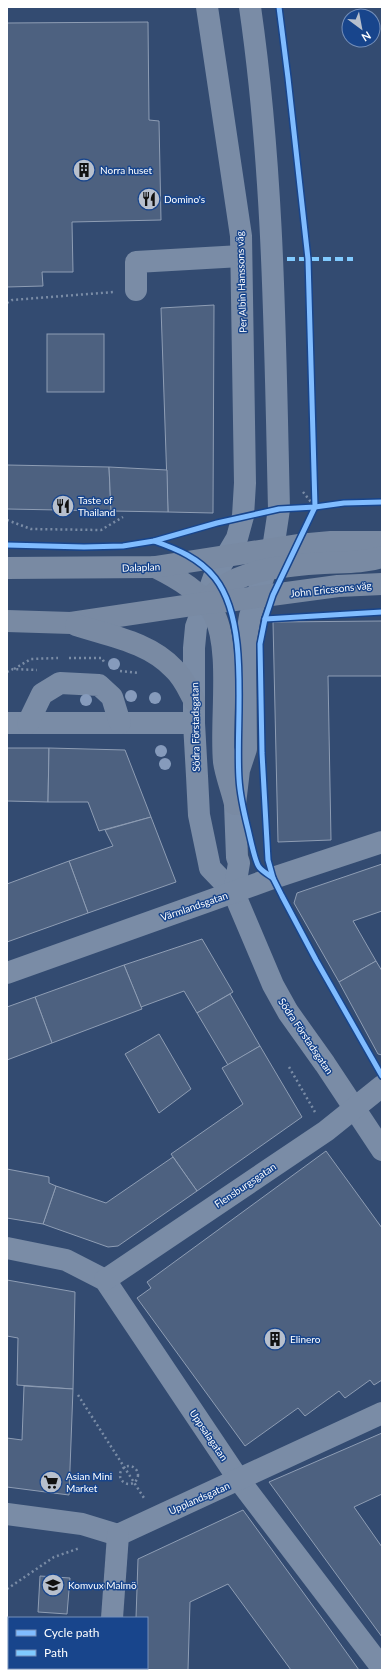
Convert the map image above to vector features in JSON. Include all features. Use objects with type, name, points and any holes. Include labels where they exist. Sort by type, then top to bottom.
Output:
[{"type":"main road","points":[[273,549],[331,542],[382,542]]},
{"type":"main road","name":"Dalaplan","points":[[7,568],[155,567],[273,549]]},
{"type":"main road","points":[[205,602],[222,588],[238,579],[266,570],[289,565],[367,561],[382,557]]},
{"type":"main road","points":[[155,567],[175,577],[193,590],[213,613],[219,627],[223,664],[224,763],[235,804]]},
{"type":"main road","name":"John Ericssons väg","points":[[256,596],[338,586],[382,584]]},
{"type":"main road","points":[[7,621],[71,624],[205,602],[228,601],[256,596]]},
{"type":"main road","points":[[71,624],[147,648],[174,668],[186,684],[194,700]]},
{"type":"street","name":"Per Albin Hanssons väg","points":[[207,7],[241,236],[245,483],[243,516],[236,538],[227,557]]},
{"type":"street","points":[[234,893],[239,863],[237,857],[235,804],[239,770],[246,748],[245,646],[250,616],[273,549],[279,509],[272,238],[266,148],[250,7]]},
{"type":"street","points":[[136,290],[136,262],[241,256]]},
{"type":"street","name":"Södra Förstadsgatan","points":[[227,557],[214,578],[196,627],[194,723],[200,815],[210,868],[234,893],[273,985],[288,1012],[322,1059],[382,1150]]},
{"type":"street","points":[[18,723],[42,694],[60,683],[99,685],[112,697],[120,723]]},
{"type":"street","points":[[18,723],[194,723]]},
{"type":"street","name":"Värmlandsgatan","points":[[7,973],[382,842]]},
{"type":"street","name":"Flensburgsgatan","points":[[105,1280],[326,1131],[382,1086]]},
{"type":"street","name":"Uppsalagatan","points":[[7,1248],[66,1260],[105,1280],[239,1480],[382,1668]]},
{"type":"street","name":"Upplandsgatan","points":[[118,1535],[239,1480],[382,1412]]},
{"type":"street","points":[[7,1514],[82,1524],[118,1535],[112,1617]]},
{"type":"path","points":[[7,303],[12,300],[136,290]]},
{"type":"path","points":[[312,512],[315,507],[315,499]]},
{"type":"path","points":[[315,507],[322,506]]},
{"type":"path","points":[[7,520],[31,529],[102,530],[123,517]]},
{"type":"path","points":[[13,669],[31,659],[54,658]]},
{"type":"path","points":[[77,658],[102,658]]},
{"type":"path","points":[[289,1067],[326,1131]]},
{"type":"path","points":[[78,1395],[157,1517]]},
{"type":"path","points":[[131,1465],[137,1469],[139,1475],[134,1483],[124,1483],[120,1478],[120,1472],[124,1466],[131,1465]]},
{"type":"path","points":[[7,1589],[54,1557],[82,1547]]},
{"type":"building","name":"Norra huset","points":[[148,22],[149,120],[159,121],[161,220],[72,222],[73,272],[42,272],[43,286],[7,287],[7,23]]},
{"type":"building","points":[[214,305],[213,513],[168,512],[161,308]]},
{"type":"building","points":[[47,334],[104,334],[104,392],[47,392]]},
{"type":"building","points":[[7,465],[109,467],[111,511],[7,509]]},
{"type":"building","points":[[109,467],[167,470],[168,512],[111,511]]},
{"type":"building","points":[[382,621],[382,676],[328,676],[331,840],[278,842],[273,622]]},
{"type":"building","points":[[7,748],[49,748],[48,802],[7,801]]},
{"type":"building","points":[[49,748],[125,750],[151,817],[99,831],[88,802],[48,802]]},
{"type":"building","points":[[151,817],[176,882],[88,913],[69,861],[113,846],[105,830]]},
{"type":"building","points":[[69,861],[88,913],[7,942],[7,884]]},
{"type":"building","points":[[382,864],[382,911],[353,921],[376,961],[339,982],[294,903],[297,893]]},
{"type":"building","points":[[202,939],[233,992],[197,1013],[184,991],[141,1007],[124,965]]},
{"type":"building","points":[[376,961],[382,971],[382,1055],[378,1054],[339,982]]},
{"type":"building","points":[[124,965],[142,1009],[52,1043],[35,997]]},
{"type":"building","points":[[230,994],[260,1046],[228,1065],[197,1013]]},
{"type":"building","points":[[35,997],[52,1043],[7,1060],[7,1007]]},
{"type":"building","points":[[159,1034],[191,1089],[159,1113],[125,1054]]},
{"type":"building","points":[[260,1046],[302,1117],[197,1191],[171,1154],[243,1104],[222,1068]]},
{"type":"building","name":"Elinero","points":[[326,1151],[382,1228],[382,1380],[374,1385],[370,1380],[345,1398],[339,1391],[305,1416],[298,1408],[245,1446],[137,1298],[151,1288],[147,1282]]},
{"type":"building","points":[[173,1157],[197,1191],[118,1246],[108,1247],[43,1224],[56,1186],[106,1203]]},
{"type":"building","points":[[7,1169],[49,1177],[49,1183],[56,1186],[43,1224],[7,1218]]},
{"type":"building","points":[[7,1280],[75,1292],[73,1389],[17,1385],[18,1338],[7,1336]]},
{"type":"building","points":[[24,1386],[73,1389],[69,1495],[7,1487],[7,1438],[22,1440]]},
{"type":"building","points":[[382,1433],[382,1494],[354,1507],[382,1547],[382,1637],[269,1482]]},
{"type":"building","points":[[243,1510],[359,1670],[291,1670],[228,1584],[190,1602],[188,1670],[134,1670],[148,1669],[148,1617],[136,1617],[138,1559]]},
{"type":"building","points":[[40,1576],[70,1578],[67,1614],[38,1612]]},
{"type":"marked path","points":[[287,259],[353,259]]},
{"type":"cycle path","points":[[279,7],[308,259],[315,507],[273,595],[265,619],[260,644],[262,753],[268,860],[273,878],[282,896],[316,960],[382,1076]]},
{"type":"cycle path","points":[[7,545],[84,547],[123,546],[154,541],[217,523],[279,509],[315,507],[344,503],[382,502]]},
{"type":"cycle path","points":[[154,541],[171,547],[202,565],[215,578],[226,598],[233,621],[237,647],[239,674],[238,756],[241,798],[257,864],[262,870],[273,878]]},
{"type":"cycle path","points":[[265,619],[382,612]]},
{"type":"place","name":"Norra huset","points":[[84,170]]},
{"type":"place","name":"Domino's","points":[[149,199]]},
{"type":"place","name":"Taste of Thailand","points":[[63,506]]},
{"type":"place","name":"Elinero","points":[[275,1339]]},
{"type":"place","name":"Asian Mini Market","points":[[51,1482]]},
{"type":"place","name":"Komvux Malmö","points":[[53,1585]]}]
